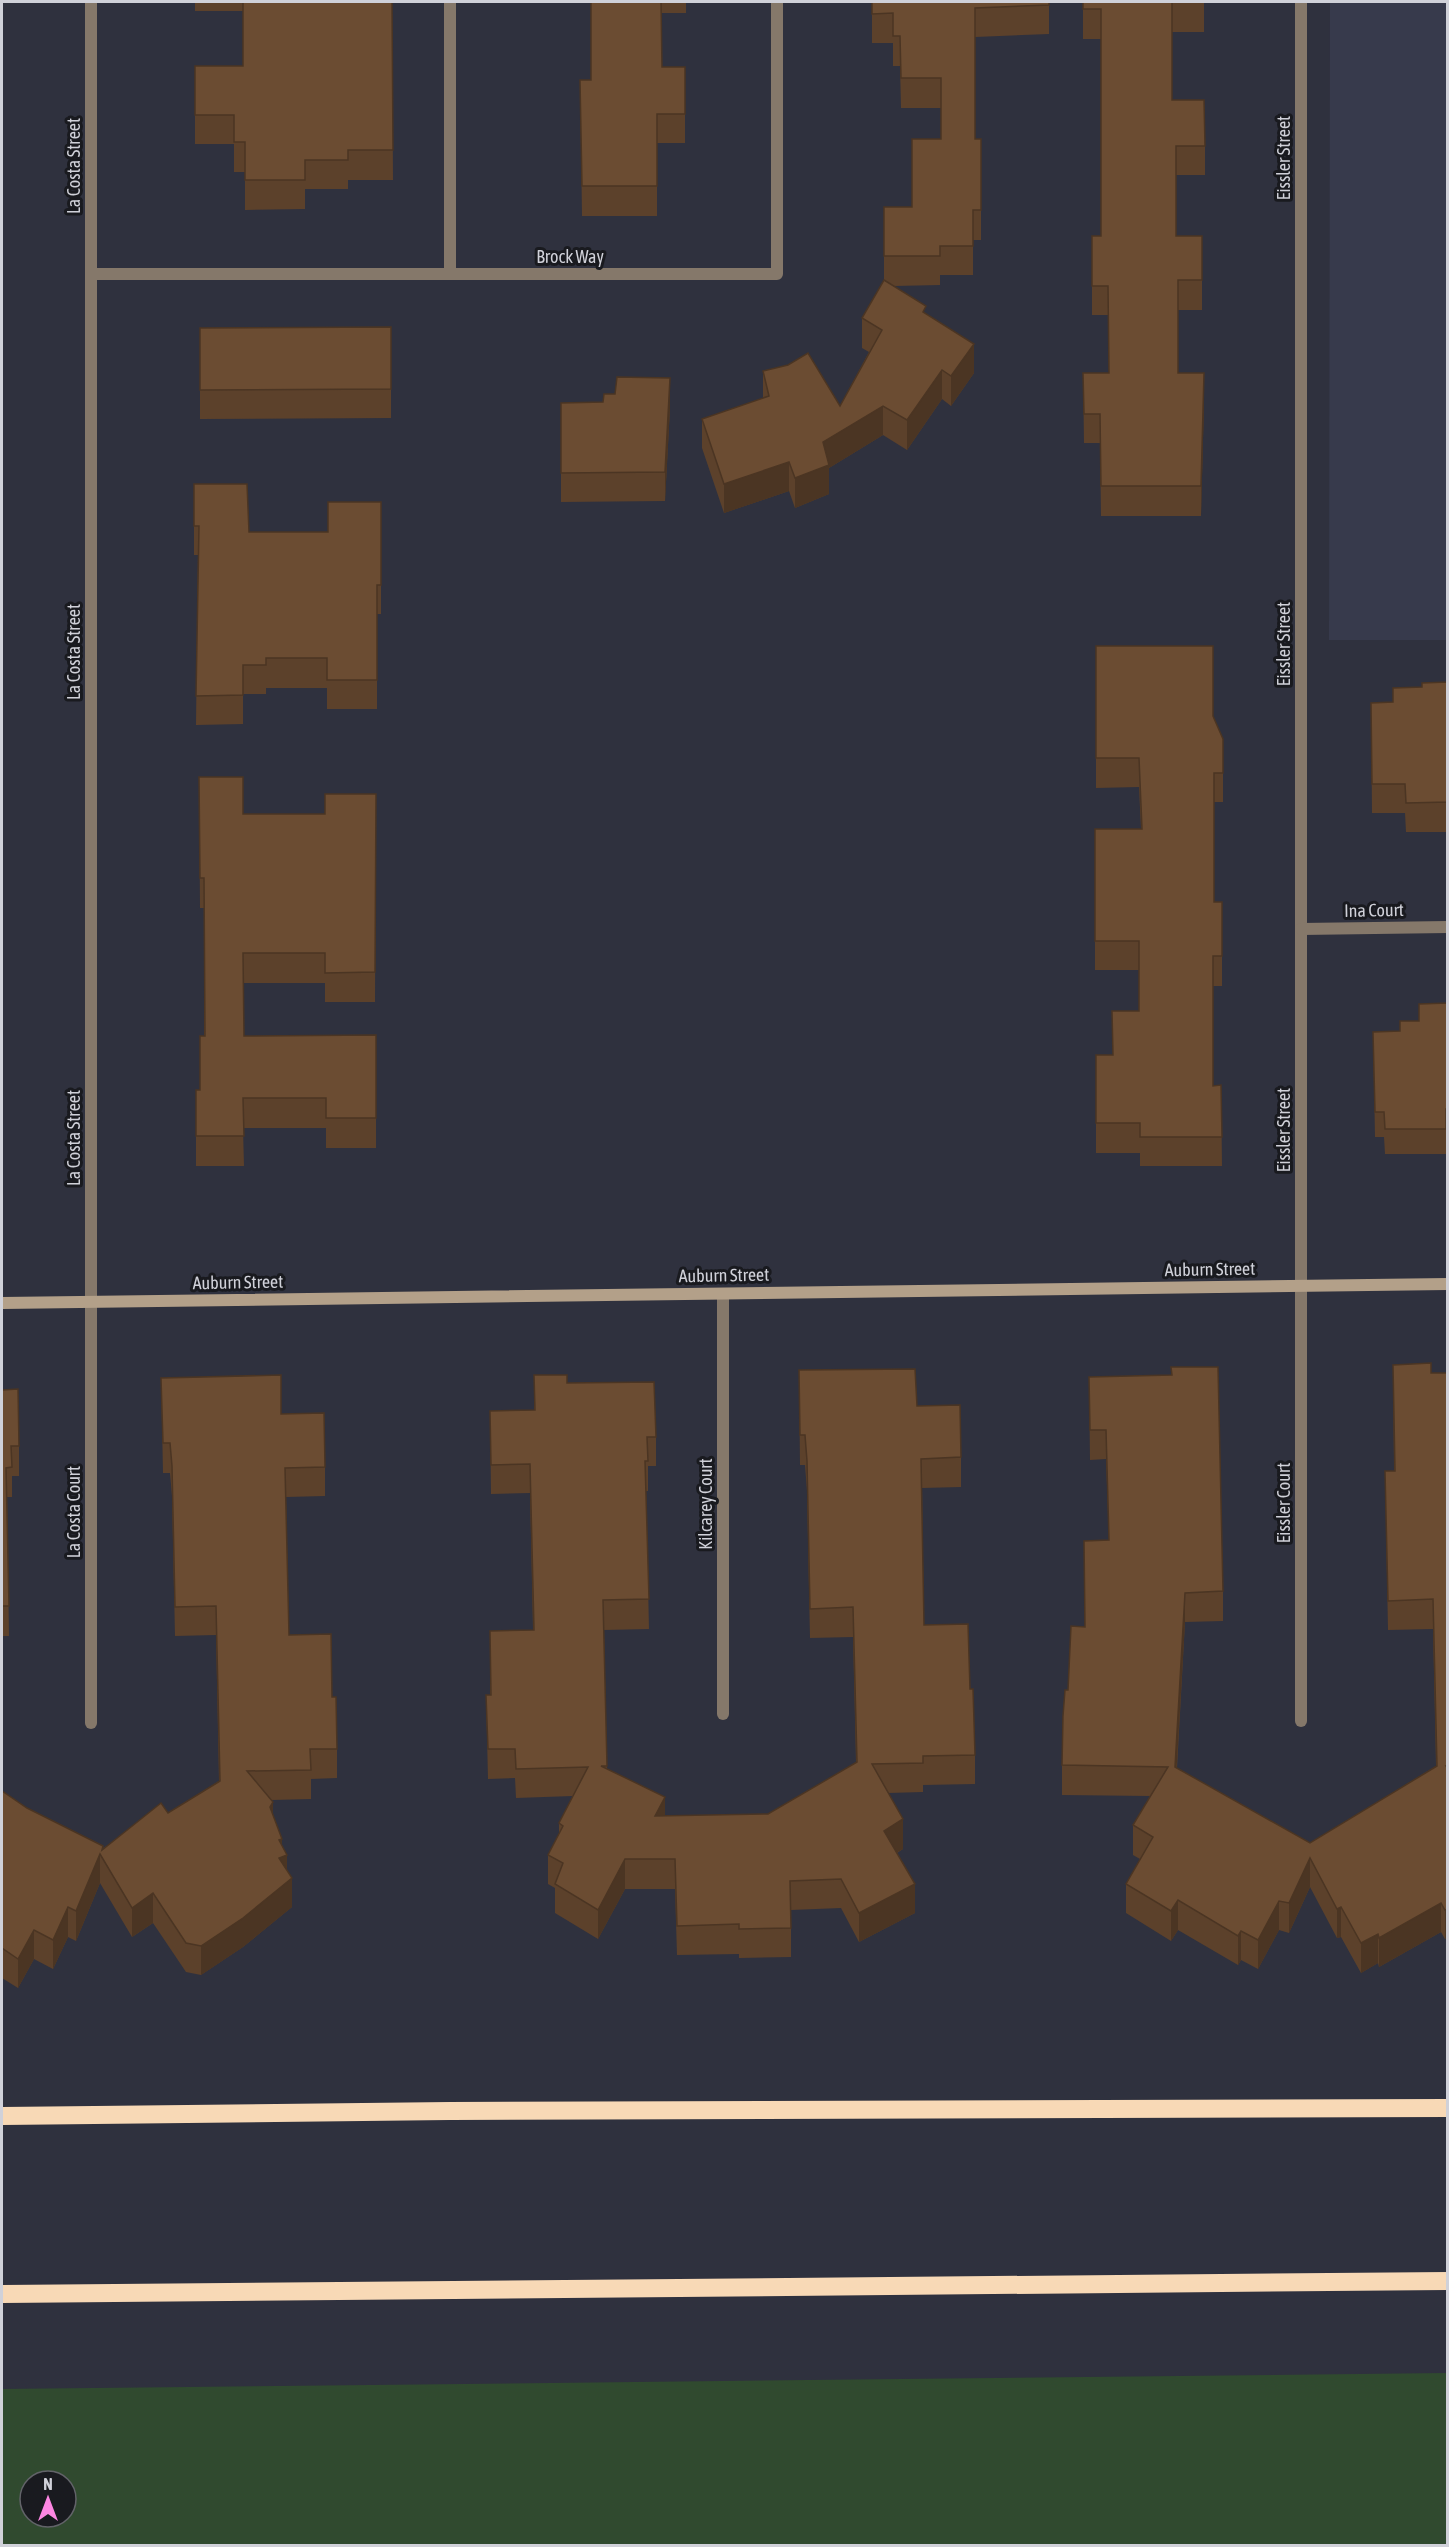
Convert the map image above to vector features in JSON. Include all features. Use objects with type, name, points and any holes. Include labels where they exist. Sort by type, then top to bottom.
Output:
[{"type":"highway","points":[[2,2116],[462,2111],[1448,2108]]},
{"type":"highway","points":[[2,2294],[1448,2281]]},
{"type":"main road","name":"Auburn Street","points":[[2,1303],[1448,1284]]},
{"type":"street","name":"La Costa Street","points":[[91,2],[91,1302]]},
{"type":"street","points":[[450,2],[450,274]]},
{"type":"street","name":"Brock Way","points":[[91,274],[777,274],[777,2]]},
{"type":"street","name":"Eissler Street","points":[[1301,2],[1301,1286]]},
{"type":"street","name":"Ina Court","points":[[1301,929],[1448,927]]},
{"type":"street","name":"Eissler Court","points":[[1301,1286],[1301,1721]]},
{"type":"street","name":"Kilcarey Court","points":[[723,1294],[723,1714]]},
{"type":"street","name":"La Costa Court","points":[[91,1302],[91,1723]]},
{"type":"shaded area","points":[[1330,2],[1447,2],[1447,640],[1329,640]]},
{"type":"green space","points":[[1447,2373],[1447,2545],[2,2545],[2,2389]]},
{"type":"building","points":[[243,2],[392,2],[393,150],[348,150],[348,160],[305,160],[305,180],[245,180],[245,142],[234,142],[234,115],[195,115],[195,66],[243,66]]},
{"type":"building","points":[[591,2],[661,2],[662,67],[685,67],[685,114],[657,114],[657,186],[582,186],[580,80],[591,80]]},
{"type":"building","points":[[872,2],[1049,2],[1049,5],[975,8],[975,139],[981,139],[981,210],[973,210],[973,246],[940,246],[940,256],[884,256],[884,207],[912,207],[912,139],[941,139],[941,78],[901,78],[900,36],[893,36],[893,13],[872,14]]},
{"type":"building","points":[[1083,2],[1172,2],[1172,100],[1204,100],[1205,146],[1176,146],[1176,236],[1202,236],[1202,280],[1178,280],[1178,373],[1204,373],[1201,486],[1101,486],[1100,414],[1084,414],[1083,373],[1109,373],[1108,286],[1092,286],[1092,236],[1101,236],[1101,9],[1083,9]]},
{"type":"building","points":[[884,280],[926,306],[923,312],[974,344],[951,376],[942,370],[907,420],[883,406],[823,442],[829,465],[795,478],[789,462],[724,484],[702,419],[769,396],[763,371],[788,365],[808,353],[840,406],[882,330],[862,318]]},
{"type":"building","points":[[391,327],[391,389],[200,390],[200,328]]},
{"type":"building","points":[[617,377],[670,378],[665,472],[561,473],[561,403],[603,402],[604,394],[615,394]]},
{"type":"building","points":[[194,484],[247,484],[249,532],[328,532],[328,502],[381,502],[381,585],[377,585],[377,680],[327,680],[327,658],[266,658],[266,665],[243,665],[243,695],[196,696],[199,526],[194,526]]},
{"type":"building","points":[[1096,646],[1213,646],[1213,716],[1223,739],[1223,773],[1214,773],[1214,902],[1222,902],[1222,956],[1213,956],[1213,1086],[1221,1085],[1222,1137],[1140,1137],[1140,1123],[1096,1123],[1096,1055],[1113,1055],[1112,1011],[1139,1011],[1139,941],[1095,941],[1095,829],[1142,829],[1139,758],[1096,758]]},
{"type":"building","points":[[1448,682],[1448,802],[1406,803],[1405,784],[1372,784],[1371,703],[1393,702],[1393,688],[1422,687],[1422,683]]},
{"type":"building","points":[[199,777],[243,777],[243,814],[325,814],[325,794],[376,794],[375,972],[325,973],[325,953],[243,953],[244,1036],[376,1035],[376,1118],[326,1118],[326,1098],[243,1098],[244,1136],[196,1136],[196,1090],[200,1090],[200,1036],[205,1036],[204,878],[200,878]]},
{"type":"building","points":[[1448,1003],[1446,1129],[1385,1129],[1384,1112],[1375,1112],[1373,1032],[1400,1031],[1400,1021],[1419,1021],[1419,1004]]},
{"type":"building","points":[[1431,1363],[1431,1373],[1448,1373],[1448,1766],[1446,1766],[1448,1769],[1448,1909],[1445,1910],[1441,1903],[1379,1938],[1378,1934],[1361,1943],[1341,1907],[1337,1909],[1310,1858],[1289,1903],[1279,1901],[1258,1940],[1241,1931],[1238,1936],[1178,1900],[1171,1911],[1126,1884],[1153,1837],[1133,1825],[1168,1767],[1062,1765],[1063,1716],[1065,1690],[1068,1690],[1071,1626],[1085,1627],[1084,1541],[1109,1540],[1106,1430],[1090,1430],[1089,1377],[1172,1375],[1171,1367],[1218,1367],[1223,1591],[1185,1593],[1175,1767],[1310,1843],[1437,1766],[1433,1599],[1388,1601],[1385,1471],[1395,1471],[1393,1365]]},
{"type":"building","points":[[915,1369],[917,1406],[960,1405],[961,1457],[921,1459],[924,1625],[968,1624],[975,1755],[923,1756],[923,1763],[872,1764],[903,1819],[884,1831],[915,1884],[859,1913],[841,1879],[790,1881],[791,1928],[739,1929],[739,1924],[677,1926],[675,1859],[625,1859],[598,1910],[555,1884],[563,1863],[548,1855],[563,1826],[559,1823],[588,1767],[516,1769],[515,1749],[488,1749],[486,1695],[491,1695],[490,1631],[534,1630],[530,1464],[491,1465],[490,1411],[535,1410],[534,1375],[567,1375],[567,1383],[654,1382],[656,1437],[647,1437],[648,1461],[645,1461],[649,1599],[603,1600],[607,1766],[601,1766],[665,1797],[655,1816],[768,1814],[857,1762],[853,1607],[810,1609],[807,1461],[805,1435],[800,1435],[799,1370]]},
{"type":"building","points":[[281,1375],[281,1414],[324,1413],[325,1467],[285,1468],[289,1635],[331,1634],[332,1697],[336,1697],[337,1749],[310,1749],[311,1770],[247,1771],[273,1802],[270,1807],[282,1839],[279,1840],[287,1855],[279,1858],[292,1878],[243,1918],[201,1946],[186,1943],[153,1893],[132,1908],[100,1854],[76,1911],[68,1907],[53,1940],[34,1930],[18,1959],[2,1948],[2,1791],[27,1808],[103,1846],[102,1850],[161,1803],[168,1813],[220,1781],[216,1606],[175,1607],[172,1466],[170,1443],[163,1443],[161,1378]]},
{"type":"building","points":[[18,1389],[19,1446],[11,1446],[12,1467],[6,1468],[9,1606],[2,1606],[2,1390]]}]
